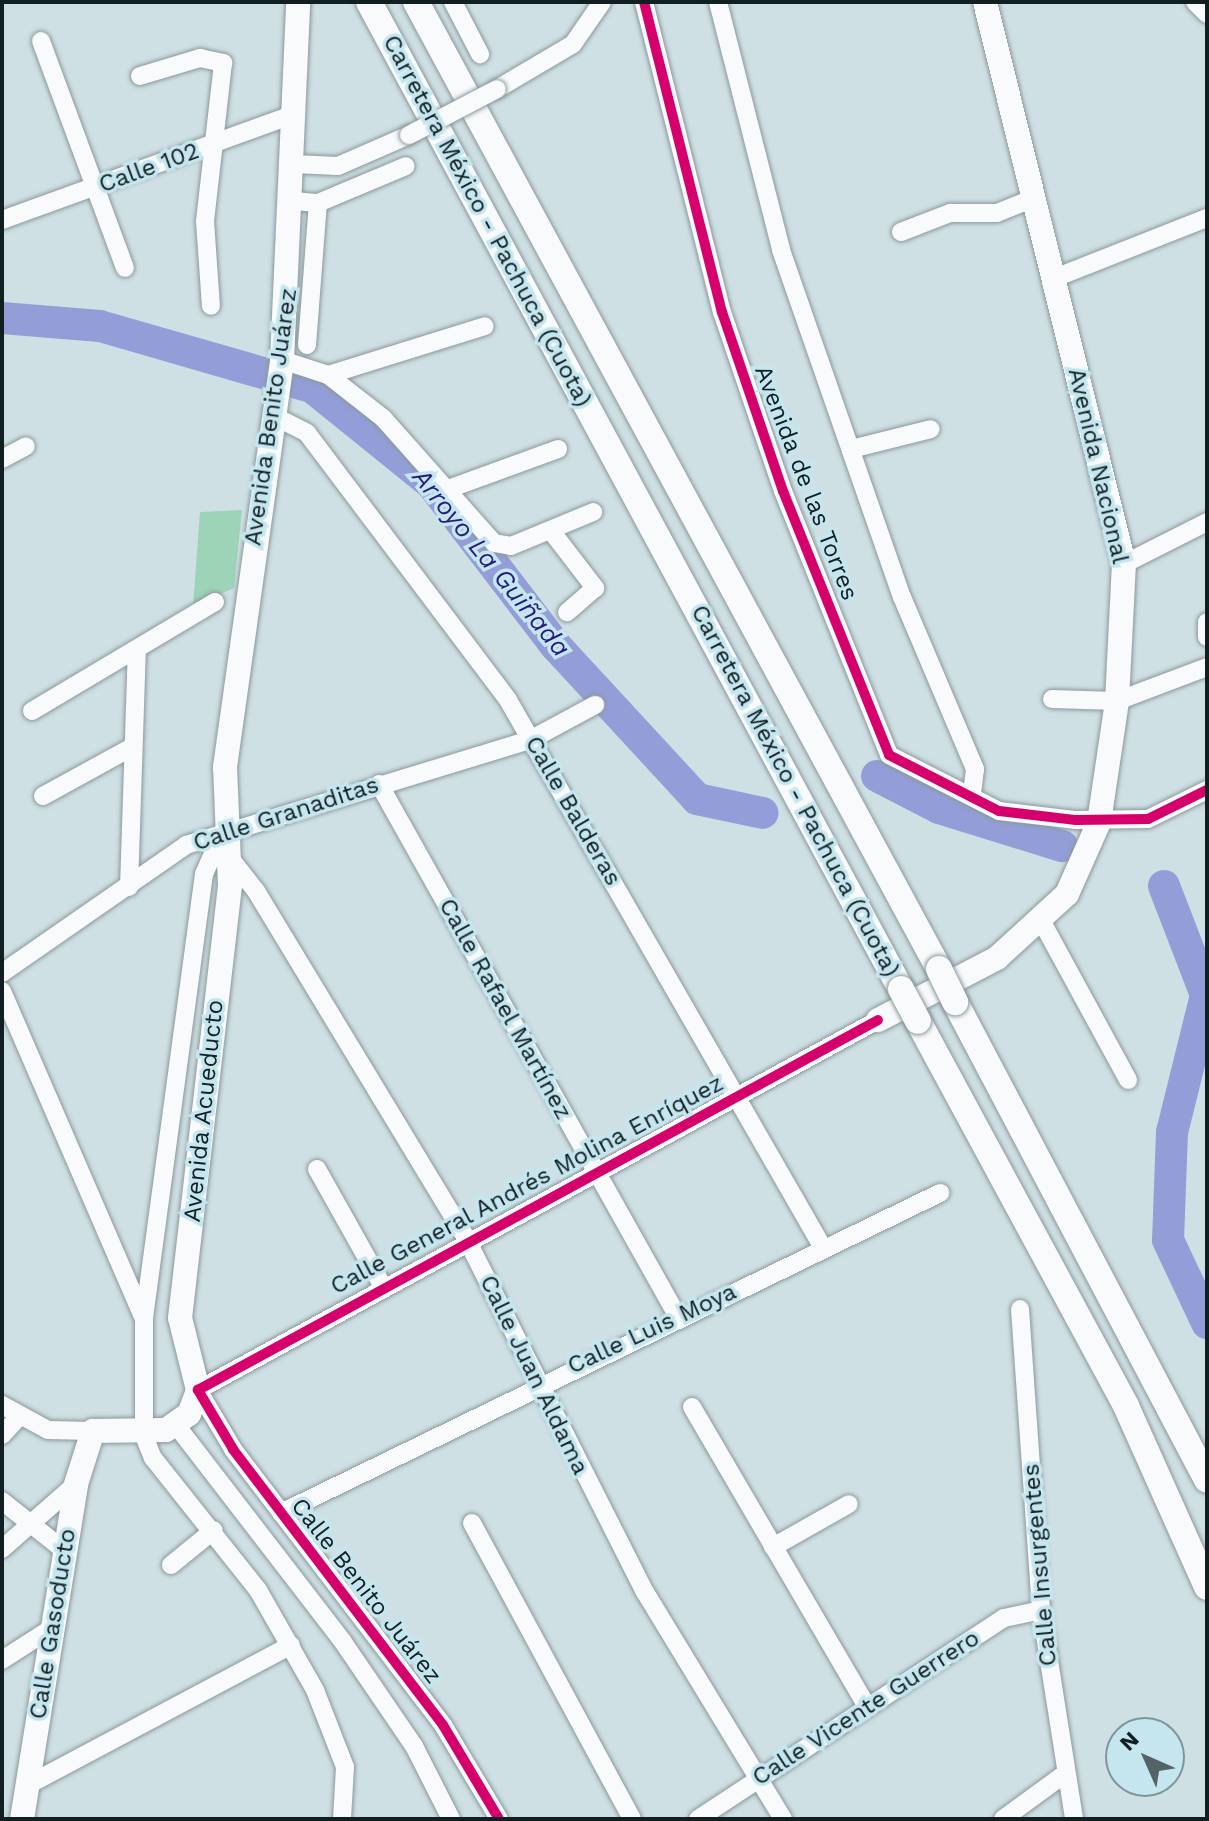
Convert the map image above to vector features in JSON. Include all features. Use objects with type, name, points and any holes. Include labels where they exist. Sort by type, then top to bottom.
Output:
[{"type":"highway","name":"Carretera México - Pachuca (Cuota)","points":[[369,2],[1126,1406],[1207,1587]]},
{"type":"highway","name":"Carretera México - Pachuca (Cuota)","points":[[416,2],[939,969],[1207,1480]]},
{"type":"main road","name":"Avenida Benito Juárez","points":[[225,842],[230,723],[306,202],[293,164],[298,2]]},
{"type":"main road","name":"Avenida Nacional","points":[[878,1020],[997,958],[1042,922],[1083,870],[1099,822],[1117,701],[1124,564],[985,2]]},
{"type":"main road","name":"Avenida Acueducto","points":[[198,1390],[180,1318],[230,886],[225,842]]},
{"type":"main road","name":"Calle General Andrés Molina Enríquez","points":[[176,1425],[189,1414],[198,1390]]},
{"type":"main road","points":[[93,1431],[144,1436],[176,1425]]},
{"type":"main road","name":"Calle Gasoducto","points":[[22,1819],[76,1484],[93,1431]]},
{"type":"street","points":[[453,2],[480,54]]},
{"type":"street","points":[[293,164],[338,166],[409,135],[497,89],[573,44],[602,2]]},
{"type":"street","name":"Avenida de las Torres","points":[[644,2],[722,312],[882,741],[900,764],[972,795],[999,811],[1099,822],[1161,816],[1207,790]]},
{"type":"street","name":"Avenida de las Torres","points":[[718,2],[770,211],[902,597],[975,769],[972,795]]},
{"type":"street","points":[[41,41],[92,189],[125,268]]},
{"type":"street","points":[[140,76],[220,59],[205,221],[211,306]]},
{"type":"street","name":"Calle 102","points":[[2,220],[295,114]]},
{"type":"street","points":[[307,345],[306,202],[406,166]]},
{"type":"street","points":[[901,232],[950,213],[997,213],[1032,199]]},
{"type":"street","points":[[1052,279],[1207,218]]},
{"type":"street","points":[[328,375],[485,326]]},
{"type":"street","points":[[282,363],[328,375],[383,418],[451,488],[501,546],[552,532],[593,512]]},
{"type":"street","name":"Calle Balderas","points":[[276,408],[298,424],[342,476],[532,739],[734,1097],[822,1246]]},
{"type":"street","points":[[851,449],[931,429]]},
{"type":"street","points":[[2,459],[26,446]]},
{"type":"street","points":[[451,488],[558,449]]},
{"type":"street","points":[[1124,564],[1207,522]]},
{"type":"street","points":[[552,532],[595,590],[567,612]]},
{"type":"street","points":[[32,711],[137,652],[215,602]]},
{"type":"street","points":[[1207,622],[1207,637]]},
{"type":"street","points":[[129,887],[137,652]]},
{"type":"street","points":[[1052,699],[1117,701],[1207,667]]},
{"type":"street","name":"Calle Granaditas","points":[[2,973],[129,887],[176,851],[225,842],[379,784],[532,739],[595,705]]},
{"type":"street","points":[[43,796],[132,747]]},
{"type":"street","name":"Calle Rafael Martínez","points":[[379,784],[678,1317]]},
{"type":"street","points":[[225,842],[204,874],[144,1319],[144,1436],[153,1458],[214,1530],[291,1645],[345,1767],[342,1819]]},
{"type":"street","name":"Calle Juan Aldama","points":[[225,842],[466,1238],[645,1592],[783,1819]]},
{"type":"street","points":[[1042,922],[1128,1080]]},
{"type":"street","points":[[2,991],[144,1319]]},
{"type":"street","name":"Calle General Andrés Molina Enríquez","points":[[198,1390],[466,1238],[878,1020]]},
{"type":"street","points":[[317,1169],[382,1285]]},
{"type":"street","name":"Calle Luis Moya","points":[[281,1513],[540,1382],[822,1246],[940,1193]]},
{"type":"street","name":"Calle Insurgentes","points":[[1020,1309],[1041,1610],[1074,1819]]},
{"type":"street","name":"Calle Benito Juárez","points":[[198,1390],[281,1513],[443,1725],[499,1819]]},
{"type":"street","points":[[2,1405],[48,1430],[93,1431]]},
{"type":"street","points":[[692,1407],[867,1707]]},
{"type":"street","points":[[2,1435],[20,1416]]},
{"type":"street","points":[[176,1425],[274,1562],[335,1631],[414,1746],[451,1819]]},
{"type":"street","points":[[2,1549],[76,1484]]},
{"type":"street","points":[[2,1501],[65,1551]]},
{"type":"street","points":[[773,1547],[849,1504]]},
{"type":"street","points":[[472,1523],[632,1819]]},
{"type":"street","points":[[171,1565],[214,1530]]},
{"type":"street","name":"Calle Vicente Guerrero","points":[[698,1819],[1004,1618],[1041,1610]]},
{"type":"street","points":[[2,1660],[55,1626]]},
{"type":"street","points":[[26,1786],[291,1645]]},
{"type":"street","points":[[1003,1819],[1066,1773]]},
{"type":"green space","points":[[242,510],[234,588],[193,606],[200,512]]},
{"type":"waterway","name":"Arroyo La Guiñada","points":[[2,318],[100,326],[312,387],[432,484],[556,646],[697,799],[763,813]]},
{"type":"waterway","points":[[877,776],[939,808],[1062,846]]},
{"type":"waterway","points":[[1164,886],[1206,995],[1172,1132],[1168,1240],[1207,1323]]},
{"type":"cycle path","points":[[644,2],[722,312],[783,491],[889,755],[999,811],[1076,820],[1148,819],[1207,790]]},
{"type":"cycle path","points":[[499,1819],[443,1725],[233,1449],[198,1390],[878,1020]]}]
